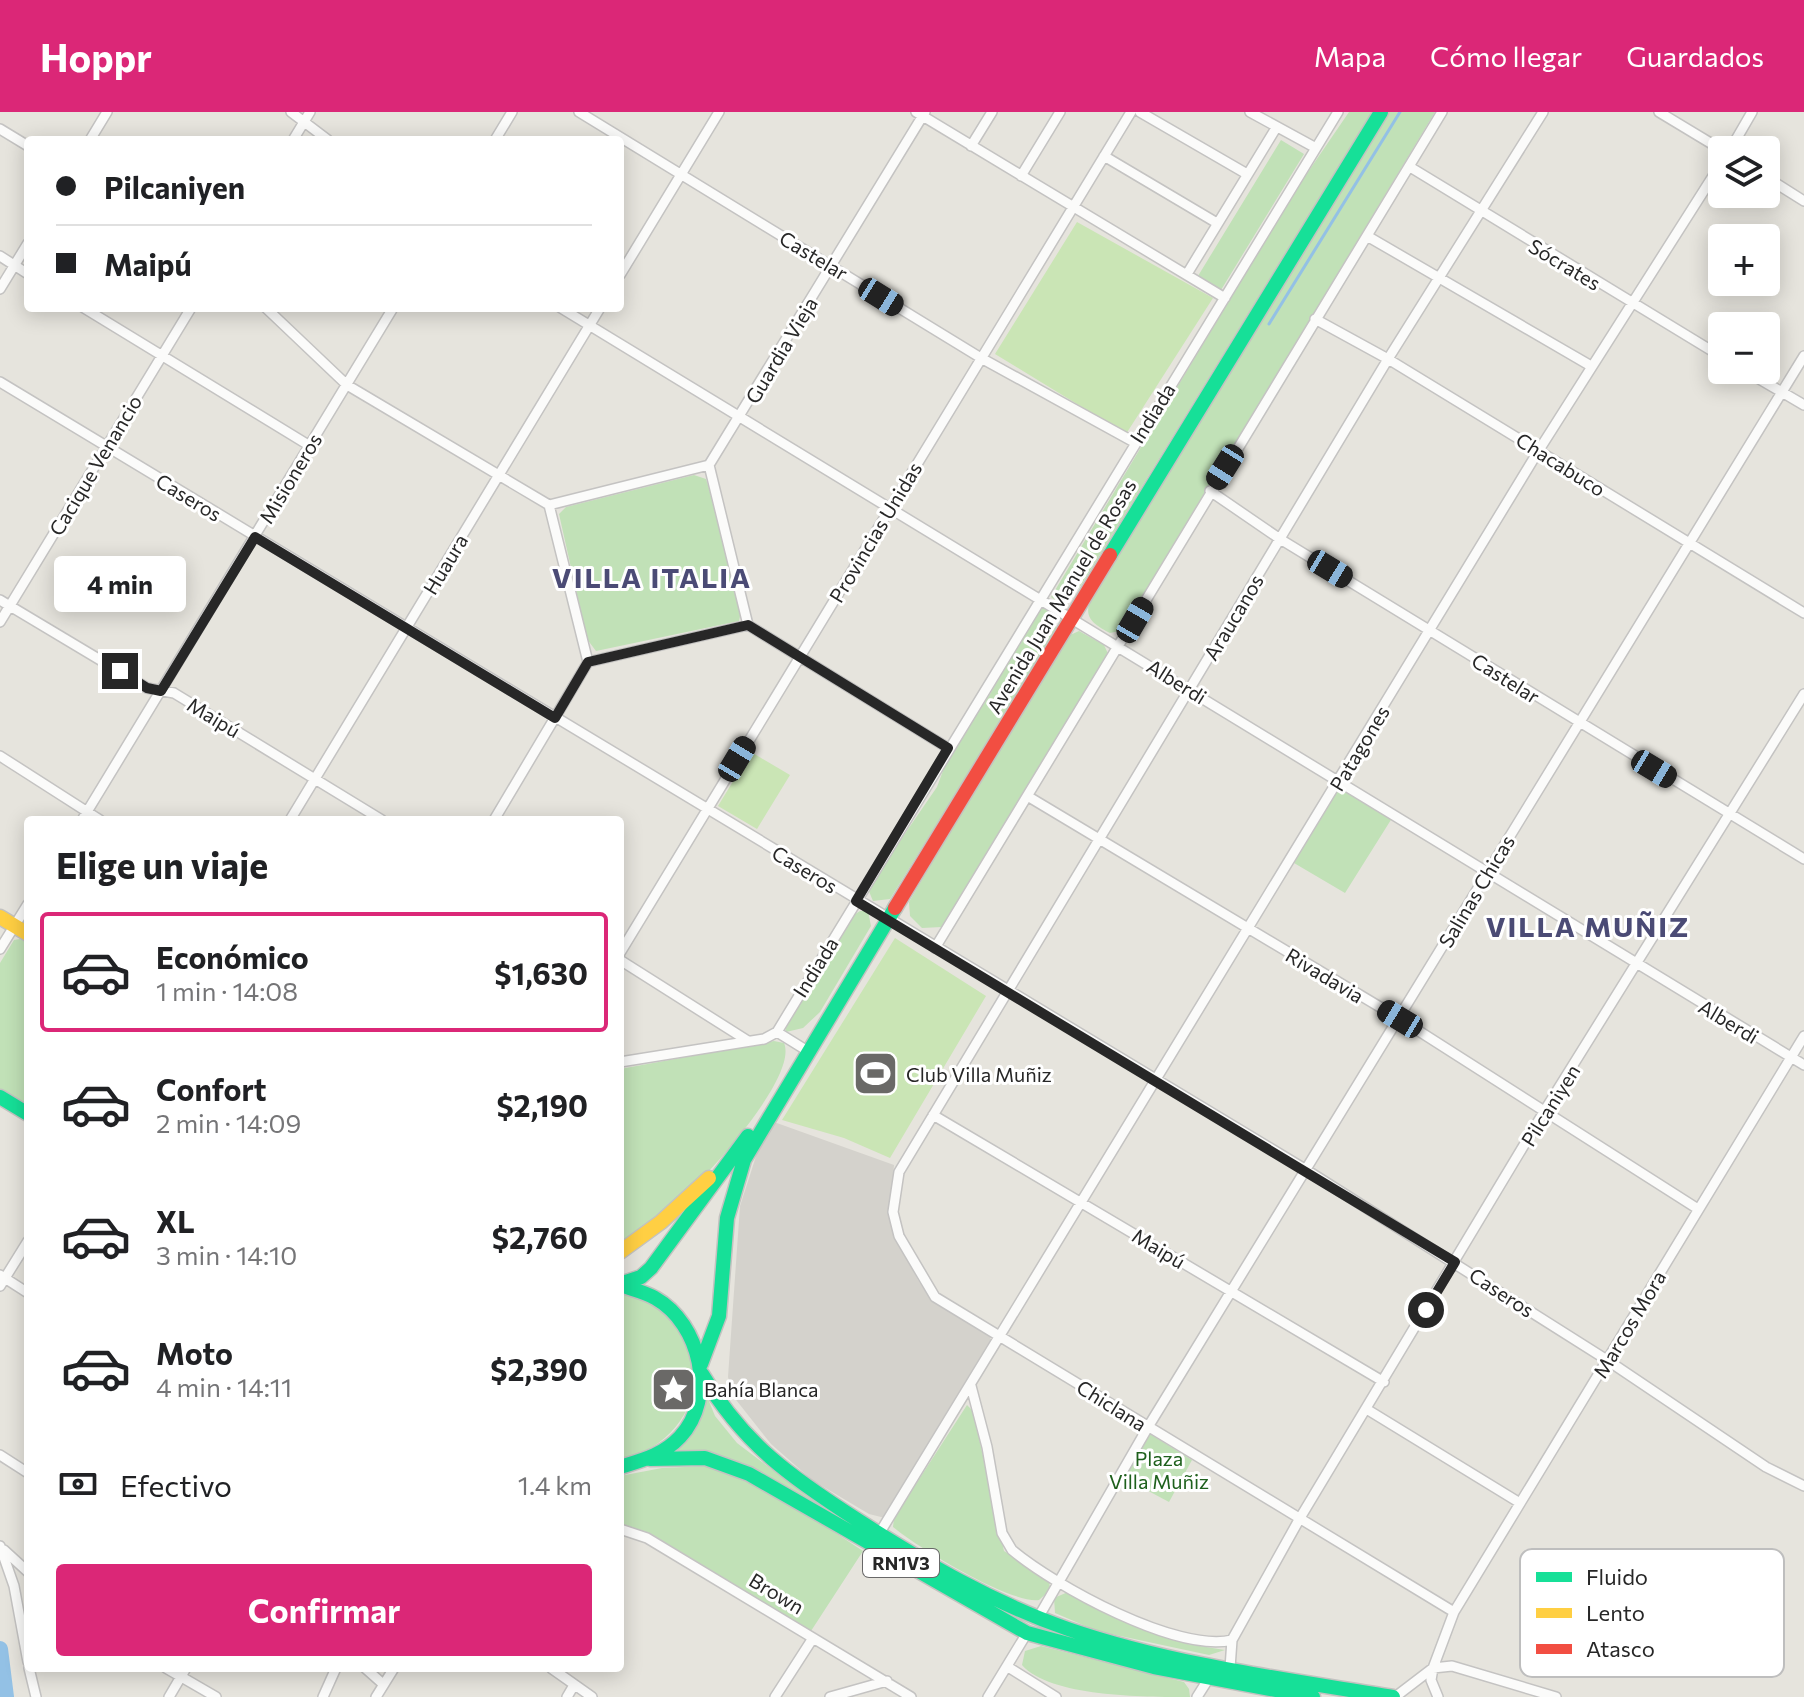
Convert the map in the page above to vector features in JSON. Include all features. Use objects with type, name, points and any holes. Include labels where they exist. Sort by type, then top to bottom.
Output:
[{"type":"main road","name":"Avenida Juan Manuel de Rosas","points":[[702,1369],[721,1316],[725,1231],[731,1195],[748,1150],[806,1050],[1381,112]]},
{"type":"main road","points":[[0,917],[24,931]]},
{"type":"main road","points":[[0,1097],[24,1112]]},
{"type":"main road","name":"Avenida Juan Manuel de Rosas","points":[[624,1283],[641,1277],[651,1268],[775,1101]]},
{"type":"main road","points":[[624,1249],[673,1213],[738,1150]]},
{"type":"main road","name":"RN1V3","points":[[624,1285],[656,1296],[687,1325],[702,1369],[728,1419],[762,1455],[879,1534],[949,1576],[1038,1618],[1134,1648],[1394,1697]]},
{"type":"main road","name":"RN1V3","points":[[650,1459],[668,1447],[688,1423],[700,1394],[702,1369]]},
{"type":"main road","name":"RN1V3","points":[[624,1466],[650,1459],[705,1458],[779,1488],[913,1571],[1027,1633],[1154,1667],[1313,1697]]},
{"type":"street","points":[[92,136],[107,112]]},
{"type":"street","points":[[291,112],[307,116],[324,136]]},
{"type":"street","points":[[497,136],[512,112]]},
{"type":"street","name":"Castelar","points":[[579,112],[618,136]]},
{"type":"street","points":[[624,268],[719,112]]},
{"type":"street","points":[[971,146],[992,112]]},
{"type":"street","points":[[1021,176],[1060,112]]},
{"type":"street","name":"Provincias Unidas","points":[[624,946],[1131,112]]},
{"type":"street","points":[[1140,112],[1247,174]]},
{"type":"street","points":[[1250,112],[1266,116],[1276,128],[1316,148]]},
{"type":"street","name":"Indiada","points":[[777,1032],[1338,112]]},
{"type":"street","points":[[935,948],[1442,112]]},
{"type":"street","name":"Araucanos","points":[[893,1212],[899,1172],[1096,839],[1388,359],[1543,112]]},
{"type":"street","points":[[1659,112],[1708,142]]},
{"type":"street","points":[[1738,136],[1752,112]]},
{"type":"street","points":[[921,113],[1072,208],[1225,298]]},
{"type":"street","name":"Guardia Vieja","points":[[709,465],[832,266],[921,113]]},
{"type":"street","points":[[295,136],[307,116]]},
{"type":"street","points":[[1187,274],[1276,128]]},
{"type":"street","points":[[0,129],[24,144]]},
{"type":"street","name":"Castelar","points":[[624,139],[981,358],[1134,442]]},
{"type":"street","points":[[1104,156],[1217,223]]},
{"type":"street","name":"Sócrates","points":[[1410,167],[1708,349]]},
{"type":"street","name":"Patagones","points":[[879,1534],[1539,450],[1708,183]]},
{"type":"street","points":[[1780,186],[1804,201]]},
{"type":"street","points":[[1367,236],[1591,366]]},
{"type":"street","points":[[0,289],[24,249]]},
{"type":"street","points":[[0,256],[24,271]]},
{"type":"street","points":[[91,312],[310,446]]},
{"type":"street","name":"Cacique Venancio","points":[[0,622],[189,312]]},
{"type":"street","points":[[270,312],[347,385],[549,505],[709,465],[748,625],[948,748]]},
{"type":"street","name":"Misioneros","points":[[85,816],[391,312]]},
{"type":"street","name":"Alberdi","points":[[568,312],[1041,597],[1636,966],[1804,1065]]},
{"type":"street","name":"Huaura","points":[[292,816],[598,312]]},
{"type":"street","name":"Chacabuco","points":[[1315,319],[1388,359],[1804,613]]},
{"type":"street","name":"Salinas Chicas","points":[[1038,1618],[1148,1427],[1308,1171],[1487,871],[1804,356]]},
{"type":"street","name":"Caseros","points":[[0,382],[1308,1171],[1607,1360],[1766,1467],[1804,1486]]},
{"type":"street","points":[[1769,384],[1804,405]]},
{"type":"street","name":"Castelar","points":[[1210,491],[1280,539],[1804,859]]},
{"type":"street","points":[[496,816],[588,662],[549,505]]},
{"type":"street","name":"Maipú","points":[[0,600],[147,688],[174,693],[376,816]]},
{"type":"street","points":[[588,662],[748,625]]},
{"type":"street","name":"Pilcaniyen","points":[[1232,1640],[1300,1518],[1368,1410],[1545,1110],[1804,694]]},
{"type":"street","points":[[0,756],[85,816]]},
{"type":"street","name":"Rivadavia","points":[[1029,797],[1400,1019],[1698,1209]]},
{"type":"street","points":[[0,949],[24,910]]},
{"type":"street","points":[[624,963],[748,1041]]},
{"type":"street","points":[[624,1061],[764,1039],[777,1032],[806,1050]]},
{"type":"street","name":"Marcos Mora","points":[[1433,1668],[1454,1612],[1804,1036]]},
{"type":"street","name":"Maipú","points":[[933,1115],[1384,1382]]},
{"type":"street","name":"Chiclana","points":[[893,1212],[911,1262],[935,1297],[1454,1612]]},
{"type":"street","points":[[24,1247],[2,1280],[24,1291]]},
{"type":"street","points":[[971,1386],[1007,1544],[1018,1555],[1116,1613],[1165,1634],[1192,1642],[1216,1644],[1232,1640],[1230,1668]]},
{"type":"street","points":[[1368,1410],[1520,1503]]},
{"type":"street","points":[[0,1455],[24,1470]]},
{"type":"street","name":"Brown","points":[[624,1530],[647,1538],[911,1697]]},
{"type":"street","points":[[2,1548],[24,1568]]},
{"type":"street","points":[[2,1548],[24,1644]]},
{"type":"street","points":[[988,1697],[1027,1633]]},
{"type":"street","points":[[775,1697],[813,1638]]},
{"type":"street","points":[[1394,1697],[1433,1668],[1452,1666],[1556,1697]]},
{"type":"street","points":[[1008,1667],[1056,1697]]},
{"type":"street","points":[[1433,1668],[1431,1680],[1438,1697]]},
{"type":"street","points":[[30,1672],[36,1697]]},
{"type":"street","points":[[323,1697],[334,1672]]},
{"type":"street","points":[[370,1672],[383,1684]]},
{"type":"street","points":[[376,1697],[391,1672]]},
{"type":"street","points":[[556,1672],[592,1697]]},
{"type":"street","points":[[169,1697],[183,1673],[216,1697]]},
{"type":"street","points":[[1197,1697],[1209,1678]]},
{"type":"street","points":[[830,1697],[887,1681]]},
{"type":"street","points":[[567,1697],[574,1685]]},
{"type":"green space","points":[[1349,112],[1372,112],[1082,584],[1070,599],[1057,601],[1051,597],[1295,191]]},
{"type":"green space","points":[[1387,112],[1435,112],[1124,630],[1110,633],[1096,625],[1090,617],[1090,602]]},
{"type":"green space","points":[[1281,140],[1304,154],[1221,290],[1198,276]]},
{"type":"green space","points":[[1077,222],[1213,298],[1126,434],[995,354]]},
{"type":"green space","points":[[694,475],[706,479],[708,485],[741,612],[739,621],[596,651],[587,639],[559,514],[566,507]]},
{"type":"green space","points":[[1044,608],[1056,618],[1056,632],[890,899],[873,901],[868,889],[873,880],[937,787],[947,760],[990,694],[1036,612]]},
{"type":"green space","points":[[1079,631],[1104,645],[1110,658],[942,927],[922,928],[910,916],[909,902],[1031,693],[1068,636]]},
{"type":"green space","points":[[751,752],[790,775],[757,829],[718,806]]},
{"type":"green space","points":[[1341,785],[1394,815],[1345,893],[1294,863]]},
{"type":"green space","points":[[868,911],[871,926],[820,1012],[803,1028],[786,1032],[785,1024],[852,916]]},
{"type":"green space","name":"Club Villa Muñiz","points":[[895,938],[986,996],[890,1158],[844,1138],[782,1120]]},
{"type":"green space","points":[[14,940],[24,941],[24,1104],[0,1089],[0,963]]},
{"type":"green space","points":[[774,1041],[784,1043],[785,1057],[780,1074],[756,1114],[725,1154],[700,1180],[624,1245],[624,1068]]},
{"type":"green space","points":[[624,1292],[650,1300],[673,1318],[688,1340],[695,1364],[694,1389],[685,1412],[670,1433],[648,1450],[624,1459]]},
{"type":"green space","points":[[706,1394],[715,1416],[737,1443],[791,1484],[1036,1622],[1370,1697],[1309,1691],[1146,1659],[1078,1641],[1013,1617],[947,1583],[788,1488],[747,1469],[708,1456],[672,1451],[699,1415]]},
{"type":"green space","points":[[967,1405],[973,1411],[1004,1551],[1049,1579],[1050,1590],[1039,1600],[1025,1599],[986,1584],[942,1560],[893,1527],[894,1518]]},
{"type":"green space","name":"Plaza Villa Muñiz","points":[[1150,1434],[1192,1460],[1169,1502],[1124,1478]]},
{"type":"green space","points":[[708,1466],[778,1495],[863,1551],[811,1631],[653,1535],[624,1524],[624,1475],[662,1468]]},
{"type":"green space","points":[[1068,1592],[1187,1644],[1225,1650],[1209,1655],[1097,1631],[1055,1613],[1054,1598]]},
{"type":"green space","points":[[1041,1646],[1184,1682],[1190,1697],[1099,1693],[1053,1684],[1035,1676],[1022,1665],[1025,1651]]},
{"type":"shaded area","points":[[774,1122],[894,1165],[890,1212],[901,1246],[918,1280],[928,1295],[989,1332],[991,1341],[885,1518],[869,1514],[812,1480],[771,1444],[733,1396],[728,1377],[740,1206],[758,1150]]},
{"type":"waterway","points":[[1269,324],[1400,112]]},
{"type":"waterway","points":[[0,1649],[6,1697]]},
{"type":"traffic: fast","points":[[1110,555],[1381,112]]},
{"type":"traffic: fast","points":[[701,1364],[719,1316],[727,1218],[744,1160],[895,908]]},
{"type":"traffic: fast","points":[[0,1097],[24,1112]]},
{"type":"traffic: fast","points":[[624,1283],[641,1277],[651,1268],[748,1136]]},
{"type":"traffic: fast","points":[[624,1286],[655,1298],[684,1325],[699,1362],[700,1382],[698,1402],[691,1421],[680,1437],[660,1453],[624,1466]]},
{"type":"traffic: fast","points":[[702,1374],[734,1420],[791,1474],[909,1552],[1013,1607],[1068,1629],[1148,1652],[1229,1670],[1393,1697]]},
{"type":"traffic: fast","points":[[650,1459],[705,1458],[749,1474],[1027,1633],[1154,1667],[1313,1697]]},
{"type":"traffic: slow","points":[[0,917],[24,932]]},
{"type":"traffic: slow","points":[[624,1249],[661,1222],[709,1178]]},
{"type":"traffic: jam","points":[[895,908],[1110,555]]},
{"type":"place","name":"Club Villa Muñiz","points":[[875,1074]]},
{"type":"place","name":"Bahía Blanca","points":[[673,1389]]},
{"type":"district","name":"VILLA ITALIA","points":[[652,577]]},
{"type":"district","name":"VILLA MUÑIZ","points":[[1588,926]]},
{"type":"route","points":[[120,671],[147,688],[161,691],[255,537],[555,718],[588,662],[748,625],[948,748],[856,901],[1156,1078],[1455,1262],[1426,1310]]}]
